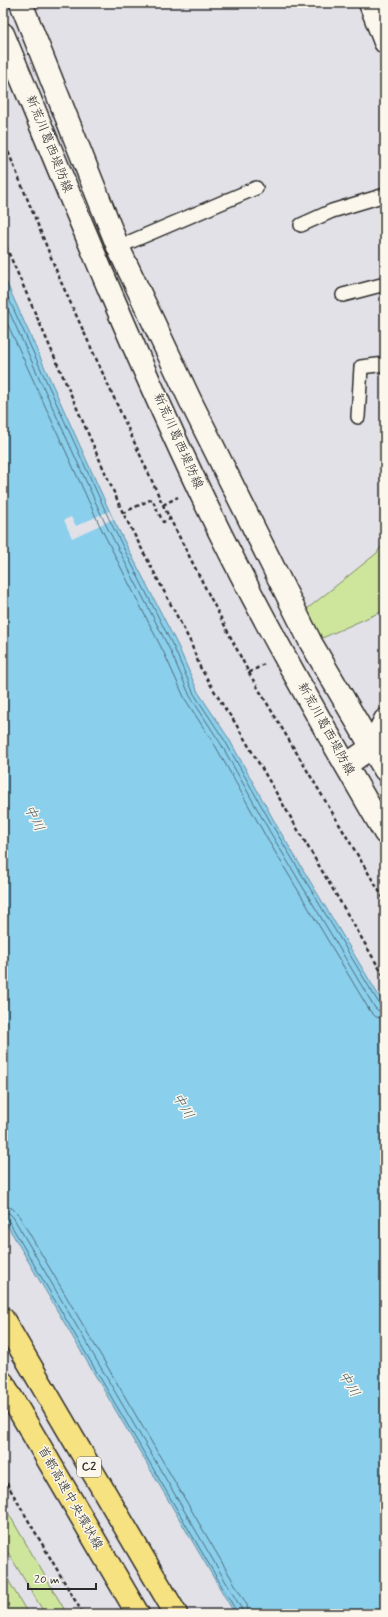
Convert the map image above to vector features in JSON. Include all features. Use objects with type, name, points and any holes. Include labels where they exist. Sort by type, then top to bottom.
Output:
[{"type":"highway","name":"C2","points":[[3,1319],[176,1614]]},
{"type":"highway","name":"首都高速中央環状線","points":[[3,1383],[138,1614]]},
{"type":"street","points":[[21,3],[118,247],[191,402],[310,643],[385,770]]},
{"type":"street","points":[[370,3],[385,42]]},
{"type":"street","name":"新荒川葛西堤防線","points":[[3,34],[85,235],[202,496],[236,563],[346,765],[385,833]]},
{"type":"street","points":[[346,765],[372,747],[385,720]]},
{"type":"lane","points":[[118,247],[256,188]]},
{"type":"lane","points":[[301,225],[332,211],[385,195]]},
{"type":"lane","points":[[343,295],[385,284]]},
{"type":"lane","points":[[358,417],[361,367],[385,364]]},
{"type":"path","points":[[3,140],[60,282],[170,519],[249,673],[385,901]]},
{"type":"path","points":[[3,240],[123,513],[190,641],[209,684],[234,721],[385,978]]},
{"type":"path","points":[[123,513],[152,499],[163,522],[170,519]]},
{"type":"path","points":[[3,1477],[83,1614]]},
{"type":"green space","points":[[385,540],[385,610],[311,643],[297,617],[377,553]]},
{"type":"green space","points":[[3,1504],[67,1614],[45,1614],[3,1544]]},
{"type":"green space","points":[[3,1571],[28,1614],[3,1614]]},
{"type":"water","name":"中川","points":[[3,275],[113,519],[178,646],[198,692],[229,739],[278,828],[385,1006],[385,1614],[235,1614],[3,1218]]},
{"type":"pier","points":[[109,511],[113,519],[72,538],[64,520],[71,517],[76,526]]}]
